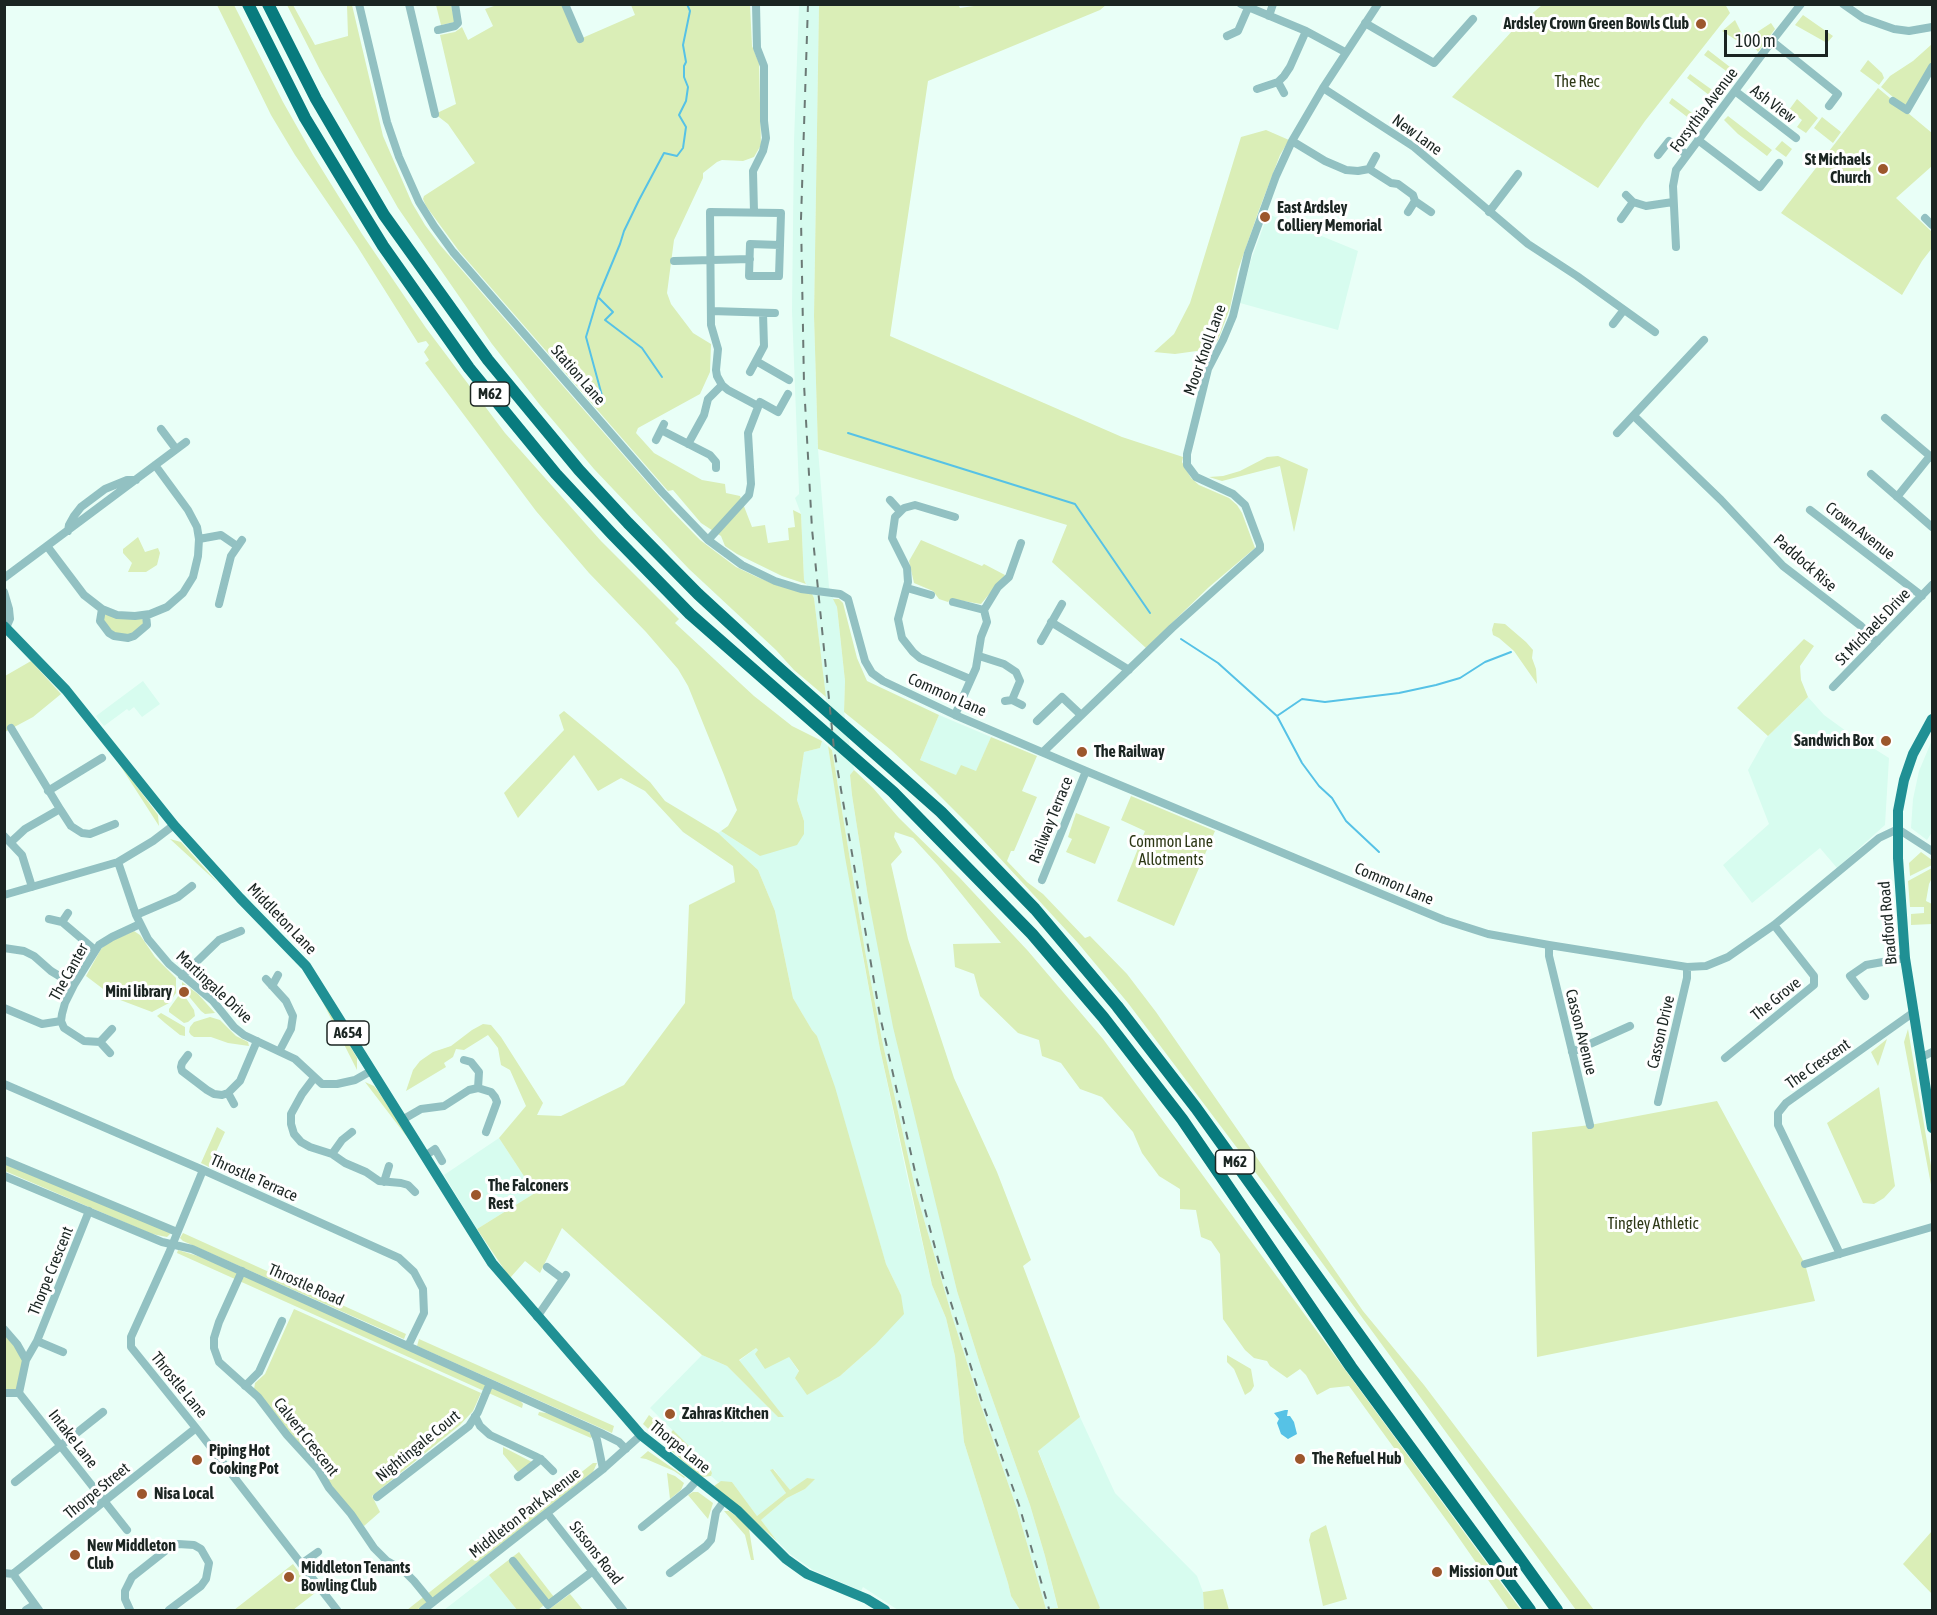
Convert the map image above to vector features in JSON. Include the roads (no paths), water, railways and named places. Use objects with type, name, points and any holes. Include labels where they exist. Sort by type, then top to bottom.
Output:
[{"type":"highway","name":"M62","points":[[248,4],[305,118],[345,184],[389,255],[469,368],[556,474],[690,614],[868,769],[939,837],[1024,926],[1103,1017],[1182,1119],[1351,1367],[1530,1611]]},
{"type":"highway","name":"M62","points":[[268,4],[315,99],[384,215],[445,302],[532,416],[579,470],[698,594],[941,812],[1035,909],[1117,1006],[1196,1108],[1557,1611]]},
{"type":"highway","points":[[277,4],[346,151]]},
{"type":"main road","name":"Middleton Lane","points":[[5,627],[66,690],[174,825],[306,966],[492,1263]]},
{"type":"main road","name":"Bradford Road","points":[[1932,719],[1909,763],[1901,797],[1898,829],[1899,884],[1905,958],[1914,1012],[1927,1055],[1932,1128]]},
{"type":"main road","name":"Thorpe Lane","points":[[492,1263],[641,1436],[750,1522],[793,1564],[807,1574],[867,1599],[885,1611]]},
{"type":"street","name":"Station Lane","points":[[359,4],[390,134],[419,202],[453,252],[662,492],[708,540],[742,565],[775,581],[801,589],[840,594],[848,599],[865,661],[872,673]]},
{"type":"street","points":[[409,4],[435,114]]},
{"type":"street","points":[[438,30],[455,26],[458,23],[455,4]]},
{"type":"street","points":[[565,4],[580,39]]},
{"type":"street","points":[[754,212],[753,171],[763,151],[766,138],[764,66],[757,48],[756,4]]},
{"type":"street","points":[[1269,16],[1273,4]]},
{"type":"street","name":"Moor Knoll Lane","points":[[1043,752],[1260,549],[1245,506],[1233,494],[1196,477],[1187,465],[1187,454],[1209,369],[1230,324],[1248,253],[1276,176],[1292,141],[1323,88],[1378,4]]},
{"type":"street","name":"Forsythia Avenue","points":[[1676,247],[1673,202],[1676,170],[1801,4]]},
{"type":"street","points":[[1843,4],[1863,18],[1894,29],[1910,31],[1932,27]]},
{"type":"street","points":[[1227,36],[1238,31],[1245,6],[1306,31],[1345,52]]},
{"type":"street","points":[[1365,23],[1434,63],[1473,19]]},
{"type":"street","points":[[1257,89],[1278,82],[1290,67],[1306,31]]},
{"type":"street","points":[[1772,41],[1838,94],[1829,106]]},
{"type":"street","points":[[1893,100],[1907,110],[1932,67]]},
{"type":"street","points":[[1278,82],[1284,93]]},
{"type":"street","name":"New Lane","points":[[1323,88],[1414,147],[1528,244],[1655,332]]},
{"type":"street","name":"Ash View","points":[[1735,91],[1796,138]]},
{"type":"street","points":[[1698,140],[1760,187],[1779,163]]},
{"type":"street","points":[[1292,141],[1325,161],[1346,170],[1358,171],[1369,168],[1376,156]]},
{"type":"street","points":[[1658,155],[1669,141],[1686,155]]},
{"type":"street","points":[[1369,168],[1391,183],[1398,184],[1413,195],[1415,201],[1431,212]]},
{"type":"street","points":[[1489,212],[1518,174]]},
{"type":"street","points":[[1626,195],[1633,202],[1646,206],[1673,202]]},
{"type":"street","points":[[1408,212],[1415,201]]},
{"type":"street","points":[[1621,219],[1633,202]]},
{"type":"street","points":[[780,245],[750,244],[749,276],[779,276],[780,245],[781,213],[710,212],[711,325],[718,349],[716,370],[719,381],[722,385],[778,412],[788,394]]},
{"type":"street","points":[[1925,218],[1932,225]]},
{"type":"street","points":[[674,261],[750,259]]},
{"type":"street","points":[[1613,324],[1623,310]]},
{"type":"street","points":[[711,311],[775,313]]},
{"type":"street","points":[[750,372],[764,346],[764,313]]},
{"type":"street","points":[[1617,433],[1704,340]]},
{"type":"street","points":[[756,361],[789,380]]},
{"type":"street","points":[[688,444],[704,415],[708,399],[722,385]]},
{"type":"street","points":[[708,540],[749,495],[751,484],[748,433],[759,404]]},
{"type":"street","name":"Paddock Rise","points":[[1634,416],[1721,500],[1783,566],[1861,626],[1877,642]]},
{"type":"street","points":[[1885,418],[1931,457],[1897,497]]},
{"type":"street","points":[[656,440],[662,427],[713,457],[717,468]]},
{"type":"street","points":[[161,429],[176,449]]},
{"type":"street","points":[[4,578],[186,442]]},
{"type":"street","points":[[47,546],[84,595],[102,609],[127,616],[146,615],[167,607],[188,586],[196,567],[199,539],[197,527],[188,510],[155,465]]},
{"type":"street","points":[[1871,474],[1932,527]]},
{"type":"street","points":[[890,500],[900,510]]},
{"type":"street","points":[[955,517],[915,505],[900,510],[895,517],[892,538],[907,568],[907,588],[898,619],[899,629],[907,645],[920,658],[970,679]]},
{"type":"street","name":"Crown Avenue","points":[[1810,510],[1922,596]]},
{"type":"street","points":[[199,539],[220,535],[240,543],[231,556],[219,604]]},
{"type":"street","points":[[955,715],[976,668],[981,637],[987,622],[984,609],[998,587],[1009,577],[1021,543]]},
{"type":"street","name":"St Michaels Drive","points":[[1833,687],[1932,585]]},
{"type":"street","points":[[907,588],[931,596]]},
{"type":"street","name":"Middleton Lane","points":[[4,592],[10,619],[5,627]]},
{"type":"street","points":[[953,602],[984,609]]},
{"type":"street","points":[[1041,641],[1062,604]]},
{"type":"street","points":[[102,609],[100,621],[112,635],[121,637],[131,637],[146,627],[148,624],[146,615]]},
{"type":"street","points":[[1051,622],[1129,670]]},
{"type":"street","points":[[978,657],[1004,664],[1016,672],[1020,681],[1008,700],[1022,705]]},
{"type":"street","name":"Common Lane","points":[[872,673],[883,681],[955,715],[1444,920],[1488,934],[1687,967],[1706,966],[1728,957],[1774,924],[1879,838],[1898,829]]},
{"type":"street","points":[[1037,721],[1062,697],[1082,715]]},
{"type":"street","points":[[11,728],[71,826],[82,833],[90,834],[115,824]]},
{"type":"street","points":[[48,791],[102,758]]},
{"type":"street","name":"Railway Terrace","points":[[1042,880],[1086,771]]},
{"type":"street","points":[[32,887],[22,855],[8,839],[60,809]]},
{"type":"street","points":[[4,895],[118,862],[174,825]]},
{"type":"street","points":[[1898,829],[1932,851]]},
{"type":"street","name":"Martingale Drive","points":[[118,862],[140,924],[159,953],[182,976],[213,1000],[234,1027],[295,1059],[314,1078]]},
{"type":"street","points":[[136,915],[178,897],[192,886]]},
{"type":"street","points":[[178,897],[183,904]]},
{"type":"street","points":[[62,922],[68,913]]},
{"type":"street","points":[[49,920],[62,922],[95,950]]},
{"type":"street","name":"The Canter","points":[[100,1042],[84,1041],[64,1028],[61,1021],[65,1003],[95,950],[112,936],[140,924]]},
{"type":"street","name":"The Grove","points":[[1725,1058],[1814,985],[1814,976],[1774,924]]},
{"type":"street","points":[[182,976],[219,940],[241,931]]},
{"type":"street","name":"Casson Avenue","points":[[1549,945],[1549,956],[1590,1125]]},
{"type":"street","points":[[4,948],[24,951],[34,956],[74,985]]},
{"type":"street","points":[[1865,996],[1850,976],[1866,965],[1905,958]]},
{"type":"street","points":[[1866,965],[1869,976]]},
{"type":"street","name":"Casson Drive","points":[[1658,1102],[1687,978],[1687,967]]},
{"type":"street","points":[[278,975],[269,983],[286,1001],[293,1016],[291,1029],[279,1050]]},
{"type":"street","name":"The Canter","points":[[4,1008],[42,1024],[61,1021]]},
{"type":"street","name":"The Crescent","points":[[1840,1254],[1778,1125],[1778,1113],[1786,1103],[1914,1012]]},
{"type":"street","points":[[1572,1052],[1630,1026]]},
{"type":"street","points":[[110,1053],[100,1042],[112,1029]]},
{"type":"street","points":[[188,1055],[181,1067],[185,1074],[214,1094],[222,1095],[228,1093],[240,1081],[257,1041]]},
{"type":"street","points":[[464,1060],[471,1062],[479,1072],[478,1088]]},
{"type":"street","points":[[371,1071],[355,1080],[337,1084],[322,1084],[314,1078],[291,1114],[294,1134],[310,1147],[332,1154],[379,1181],[402,1183],[415,1192]]},
{"type":"street","name":"Throstle Terrace","points":[[4,1084],[204,1170],[399,1258],[414,1272],[423,1289],[424,1313],[408,1346]]},
{"type":"street","points":[[402,1120],[421,1109],[444,1106],[468,1090],[478,1088],[491,1092],[497,1102],[486,1132]]},
{"type":"street","points":[[228,1093],[234,1104]]},
{"type":"street","points":[[332,1154],[342,1140],[352,1132]]},
{"type":"street","points":[[425,1156],[433,1146],[442,1161]]},
{"type":"street","points":[[4,1160],[177,1232]]},
{"type":"street","points":[[384,1182],[389,1166]]},
{"type":"street","name":"Throstle Lane","points":[[204,1170],[131,1337],[131,1347],[337,1611]]},
{"type":"street","name":"Throstle Road","points":[[4,1176],[172,1245],[192,1249],[593,1430],[619,1442],[627,1449]]},
{"type":"street","name":"Thorpe Crescent","points":[[20,1393],[26,1360],[37,1341],[89,1211]]},
{"type":"street","points":[[1804,1264],[1932,1227]]},
{"type":"street","points":[[537,1317],[565,1277],[547,1267]]},
{"type":"street","name":"Calvert Crescent","points":[[242,1271],[214,1338],[214,1348],[219,1362],[258,1397],[287,1435],[318,1469],[329,1488],[351,1514],[374,1548],[414,1581],[432,1603]]},
{"type":"street","points":[[245,1386],[259,1372],[282,1321]]},
{"type":"street","points":[[4,1329],[26,1360]]},
{"type":"street","name":"Thorpe Crescent","points":[[37,1341],[63,1352]]},
{"type":"street","name":"Nightingale Court","points":[[377,1497],[469,1426],[490,1383]]},
{"type":"street","points":[[4,1393],[20,1393]]},
{"type":"street","name":"Intake Lane","points":[[20,1393],[128,1530]]},
{"type":"street","points":[[15,1482],[103,1412]]},
{"type":"street","points":[[475,1416],[480,1426],[490,1435],[541,1459],[553,1471]]},
{"type":"street","name":"Thorpe Street","points":[[9,1574],[105,1502],[196,1428]]},
{"type":"street","points":[[593,1430],[603,1469]]},
{"type":"street","name":"Middleton Park Avenue","points":[[423,1611],[603,1469],[641,1436]]},
{"type":"street","points":[[518,1477],[541,1459]]},
{"type":"street","points":[[642,1527],[697,1480]]},
{"type":"street","points":[[670,1573],[687,1567],[711,1540],[716,1512],[724,1501]]},
{"type":"street","name":"Sissons Road","points":[[547,1513],[623,1611]]},
{"type":"street","points":[[130,1611],[125,1599],[125,1591],[132,1577],[170,1547],[178,1544],[194,1545],[201,1549],[209,1563],[206,1579],[201,1586],[169,1611]]},
{"type":"street","points":[[301,1564],[318,1552]]},
{"type":"street","points":[[513,1561],[548,1605],[593,1571]]},
{"type":"street","points":[[9,1574],[36,1608],[26,1611]]},
{"type":"water","points":[[1288,1410],[1287,1416],[1290,1416],[1294,1422],[1297,1434],[1288,1439],[1281,1434],[1277,1423],[1279,1419],[1274,1413]]},
{"type":"waterway","points":[[604,403],[586,337],[598,297],[639,200],[664,153],[677,156],[683,148],[686,127],[679,115],[686,101],[688,87],[684,77],[686,62],[683,45],[690,11],[687,4]]},
{"type":"waterway","points":[[599,298],[613,312],[605,320],[642,348],[662,377]]},
{"type":"waterway","points":[[848,433],[1075,504],[1150,613]]},
{"type":"waterway","points":[[1181,639],[1218,663],[1277,716],[1302,763],[1319,786],[1332,798],[1346,821],[1379,852]]},
{"type":"waterway","points":[[1277,716],[1302,699],[1325,702],[1399,693],[1436,685],[1460,678],[1485,662],[1511,652]]},
{"type":"railway","points":[[808,4],[801,219],[804,384],[812,529],[834,749],[880,1016],[916,1176],[942,1274],[981,1399],[1019,1505],[1049,1609]]},
{"type":"place","name":"Ardsley Crown Green Bowls Club","points":[[1701,24]]},
{"type":"place","name":"St Michaels Church","points":[[1883,169]]},
{"type":"place","name":"East Ardsley Colliery Memorial","points":[[1265,217]]},
{"type":"place","name":"Sandwich Box","points":[[1886,741]]},
{"type":"place","name":"The Railway","points":[[1082,752]]},
{"type":"place","name":"Mini library","points":[[184,992]]},
{"type":"place","name":"The Falconers Rest","points":[[476,1195]]},
{"type":"place","name":"Zahras Kitchen","points":[[670,1414]]},
{"type":"place","name":"The Refuel Hub","points":[[1300,1459]]},
{"type":"place","name":"Piping Hot Cooking Pot","points":[[197,1460]]},
{"type":"place","name":"Nisa Local","points":[[142,1494]]},
{"type":"place","name":"New Middleton Club","points":[[75,1555]]},
{"type":"place","name":"Mission Out","points":[[1437,1572]]},
{"type":"place","name":"Middleton Tenants Bowling Club","points":[[289,1577]]},
{"type":"park label","name":"The Rec","points":[[1577,82]]},
{"type":"park label","name":"Common Lane Allotments","points":[[1171,851]]},
{"type":"park label","name":"Tingley Athletic","points":[[1653,1224]]}]
